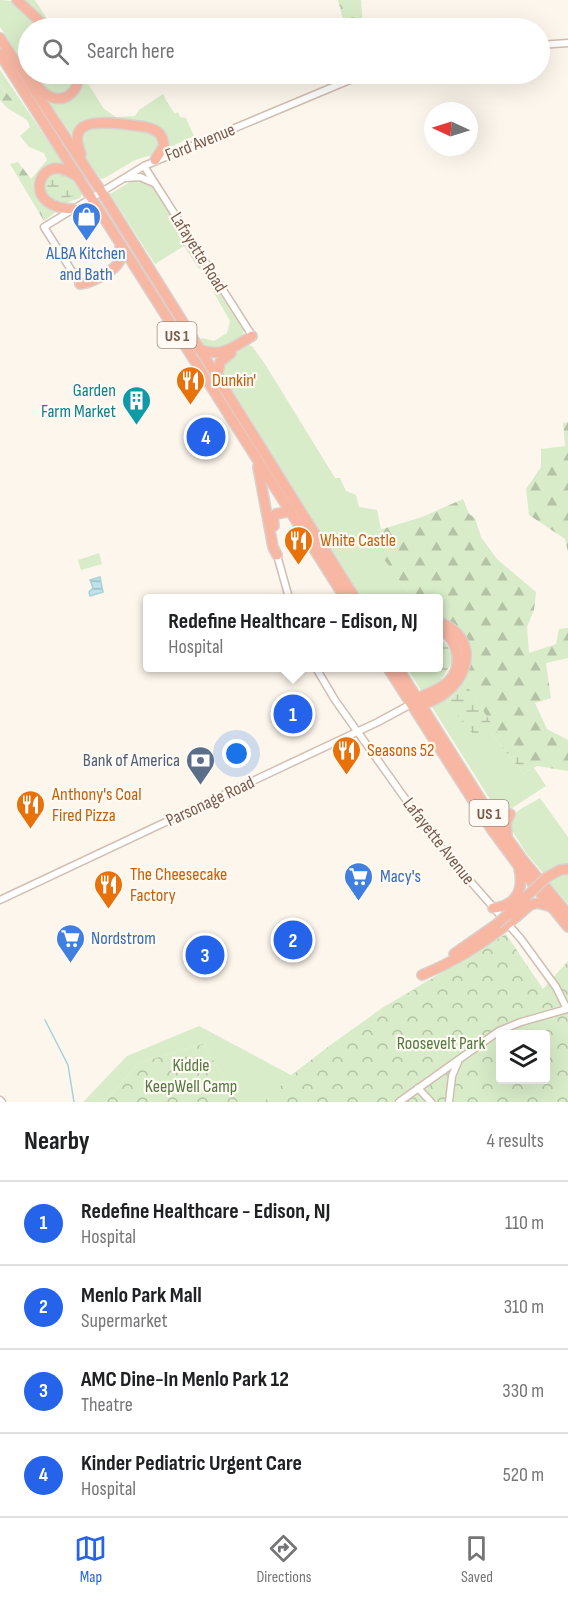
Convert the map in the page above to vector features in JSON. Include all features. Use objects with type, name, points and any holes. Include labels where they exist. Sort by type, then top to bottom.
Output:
[{"type":"highway","points":[[17,0],[36,18]]},
{"type":"highway","points":[[0,38],[18,61]]},
{"type":"highway","name":"US 1","points":[[0,38],[18,65]]},
{"type":"highway","name":"US 1","points":[[0,54],[18,82]]},
{"type":"highway","points":[[0,62],[48,129]]},
{"type":"highway","name":"US 1","points":[[19,84],[342,594]]},
{"type":"highway","name":"US 1","points":[[30,84],[101,191],[352,594]]},
{"type":"highway","points":[[36,84],[48,96],[59,99],[70,95],[77,84]]},
{"type":"highway","points":[[86,168],[77,146],[77,139],[85,125],[96,122],[145,127],[156,131],[162,137],[164,146],[155,160]]},
{"type":"highway","points":[[75,209],[59,208],[46,201],[40,191],[40,183],[48,171],[57,168],[62,168],[80,178]]},
{"type":"highway","points":[[80,284],[90,283],[117,265],[121,251],[119,242]]},
{"type":"highway","points":[[198,349],[210,354],[222,353],[253,337]]},
{"type":"highway","points":[[217,379],[220,363],[225,356],[253,337]]},
{"type":"highway","points":[[256,458],[273,547],[277,555]]},
{"type":"highway","points":[[277,555],[273,516],[279,512],[291,512]]},
{"type":"highway","points":[[416,703],[452,689],[464,669],[465,657],[459,639],[452,630],[443,625]]},
{"type":"highway","points":[[416,703],[446,684],[453,676],[457,666],[454,644],[443,632]]},
{"type":"highway","name":"US 1","points":[[391,672],[416,703],[507,837],[567,912]]},
{"type":"highway","name":"US 1","points":[[401,672],[416,703],[471,800],[519,866],[568,927]]},
{"type":"highway","points":[[489,811],[502,815],[510,814],[506,823],[507,837]]},
{"type":"highway","points":[[493,908],[507,905],[517,895],[521,884],[519,866]]},
{"type":"highway","points":[[552,907],[538,903],[530,905],[509,925],[452,962],[422,975],[497,924],[548,877],[560,870],[568,869]]},
{"type":"street","points":[[550,44],[568,43]]},
{"type":"street","name":"Ford Avenue","points":[[80,284],[44,227],[155,160],[340,84]]},
{"type":"street","name":"Lafayette Road","points":[[144,166],[253,337]]},
{"type":"street","points":[[123,178],[140,177],[156,184]]},
{"type":"street","points":[[277,555],[289,594]]},
{"type":"street","name":"Lafayette Avenue","points":[[318,672],[358,732],[443,850],[509,925],[546,972],[567,1010]]},
{"type":"street","name":"Parsonage Road","points":[[0,900],[416,703]]},
{"type":"street","points":[[399,1102],[507,1028],[567,1010]]},
{"type":"street","points":[[448,1102],[452,1076],[460,1060]]},
{"type":"street","points":[[418,1088],[431,1102]]},
{"type":"green space","points":[[0,0],[13,1],[33,18],[18,18],[18,55],[0,27]]},
{"type":"green space","points":[[21,0],[35,0],[47,18],[40,18]]},
{"type":"green space","points":[[338,0],[361,0],[362,18],[342,18]]},
{"type":"green space","points":[[0,70],[65,166],[51,167],[38,194],[43,204],[56,212],[44,221],[31,179],[47,160],[44,153],[29,147],[20,136],[30,127],[27,120],[7,108],[14,102],[0,85]]},
{"type":"green space","points":[[40,84],[74,84],[62,96],[49,95]]},
{"type":"green space","points":[[74,84],[88,84],[104,109],[116,117],[135,116],[139,110],[163,94],[167,102],[159,107],[166,119],[178,112],[180,117],[186,118],[194,136],[166,149],[164,134],[127,122],[97,118],[90,120],[73,137],[47,99],[60,102]]},
{"type":"green space","points":[[0,85],[14,102],[7,108],[0,100]]},
{"type":"green space","points":[[167,102],[175,114],[166,119],[158,107]]},
{"type":"green space","points":[[96,124],[144,130],[158,139],[161,146],[152,155],[135,160],[103,179],[100,178],[85,157],[81,139],[82,132]]},
{"type":"green space","points":[[18,162],[31,179],[44,221],[10,164]]},
{"type":"green space","points":[[62,172],[74,178],[83,192],[80,198],[58,206],[46,199],[42,183],[47,175]]},
{"type":"green space","points":[[62,175],[78,194],[61,199],[55,197],[47,189],[48,182],[54,176]]},
{"type":"green space","points":[[144,181],[153,186],[202,266],[199,269],[184,246],[155,264],[110,194],[130,182]]},
{"type":"green space","points":[[206,273],[244,331],[241,338],[221,351],[207,348],[200,340],[202,338],[214,341],[227,333],[230,321],[204,275]]},
{"type":"green space","points":[[248,345],[252,346],[335,478],[340,478],[346,491],[356,495],[359,507],[377,510],[381,529],[367,534],[409,594],[360,594],[221,372],[222,367],[235,353]]},
{"type":"green space","points":[[568,422],[568,552],[565,539],[529,515],[526,489],[541,467],[541,449],[565,446],[563,423]]},
{"type":"green space","points":[[463,499],[469,514],[475,518],[481,537],[497,559],[536,592],[534,610],[527,627],[529,653],[556,644],[559,629],[568,628],[568,658],[546,663],[551,698],[535,703],[547,729],[568,740],[568,771],[537,766],[506,747],[464,681],[468,651],[463,635],[450,623],[443,620],[443,594],[409,594],[366,534],[422,517]]},
{"type":"green space","points":[[99,553],[102,564],[81,570],[78,560]]},
{"type":"green space","points":[[443,641],[448,646],[453,660],[442,679],[436,672],[443,672]]},
{"type":"green space","points":[[410,672],[436,672],[442,679],[441,683],[422,692]]},
{"type":"green space","points":[[464,681],[447,703],[491,733],[523,773],[534,768],[546,786],[503,814],[495,807],[430,704],[454,693]]},
{"type":"green space","points":[[464,681],[506,746],[537,766],[523,773],[491,733],[483,740],[471,732],[447,703]]},
{"type":"green space","points":[[540,798],[568,837],[568,865],[544,874],[527,854],[508,824],[517,812]]},
{"type":"green space","points":[[568,873],[568,904],[548,881],[560,874]]},
{"type":"green space","points":[[506,934],[508,939],[289,1102],[239,1102],[203,1044],[139,1063],[105,1102],[83,1102],[127,1056],[199,1026],[291,1075],[382,1008]]},
{"type":"green space","name":"Roosevelt Park","points":[[506,934],[543,989],[568,961],[568,1102],[264,1102],[291,1077],[349,1031]]},
{"type":"green space","name":"Kiddie KeepWell Camp","points":[[203,1044],[239,1102],[105,1102],[139,1063]]},
{"type":"water","points":[[100,577],[103,592],[90,596],[89,592],[93,588],[90,580]]},
{"type":"waterway","points":[[45,1020],[68,1065],[74,1102]]},
{"type":"place","name":"ALBA Kitchen and Bath","points":[[86,242]]},
{"type":"place","name":"Dunkin'","points":[[191,406]]},
{"type":"place","name":"Garden Farm Market","points":[[137,426]]},
{"type":"place","name":"Kinder Pediatric Urgent Care","points":[[206,437]]},
{"type":"place","name":"White Castle","points":[[299,566]]},
{"type":"place","name":"Redefine Healthcare - Edison, NJ","points":[[293,714]]},
{"type":"place","name":"Seasons 52","points":[[346,776]]},
{"type":"place","name":"Bank of America","points":[[201,786]]},
{"type":"place","name":"Anthony's Coal Fired Pizza","points":[[31,830]]},
{"type":"place","name":"Macy's","points":[[359,902]]},
{"type":"place","name":"The Cheesecake Factory","points":[[109,910]]},
{"type":"place","name":"Menlo Park Mall","points":[[293,940]]},
{"type":"place","name":"AMC Dine-In Menlo Park 12","points":[[205,955]]},
{"type":"place","name":"Nordstrom","points":[[70,964]]}]
